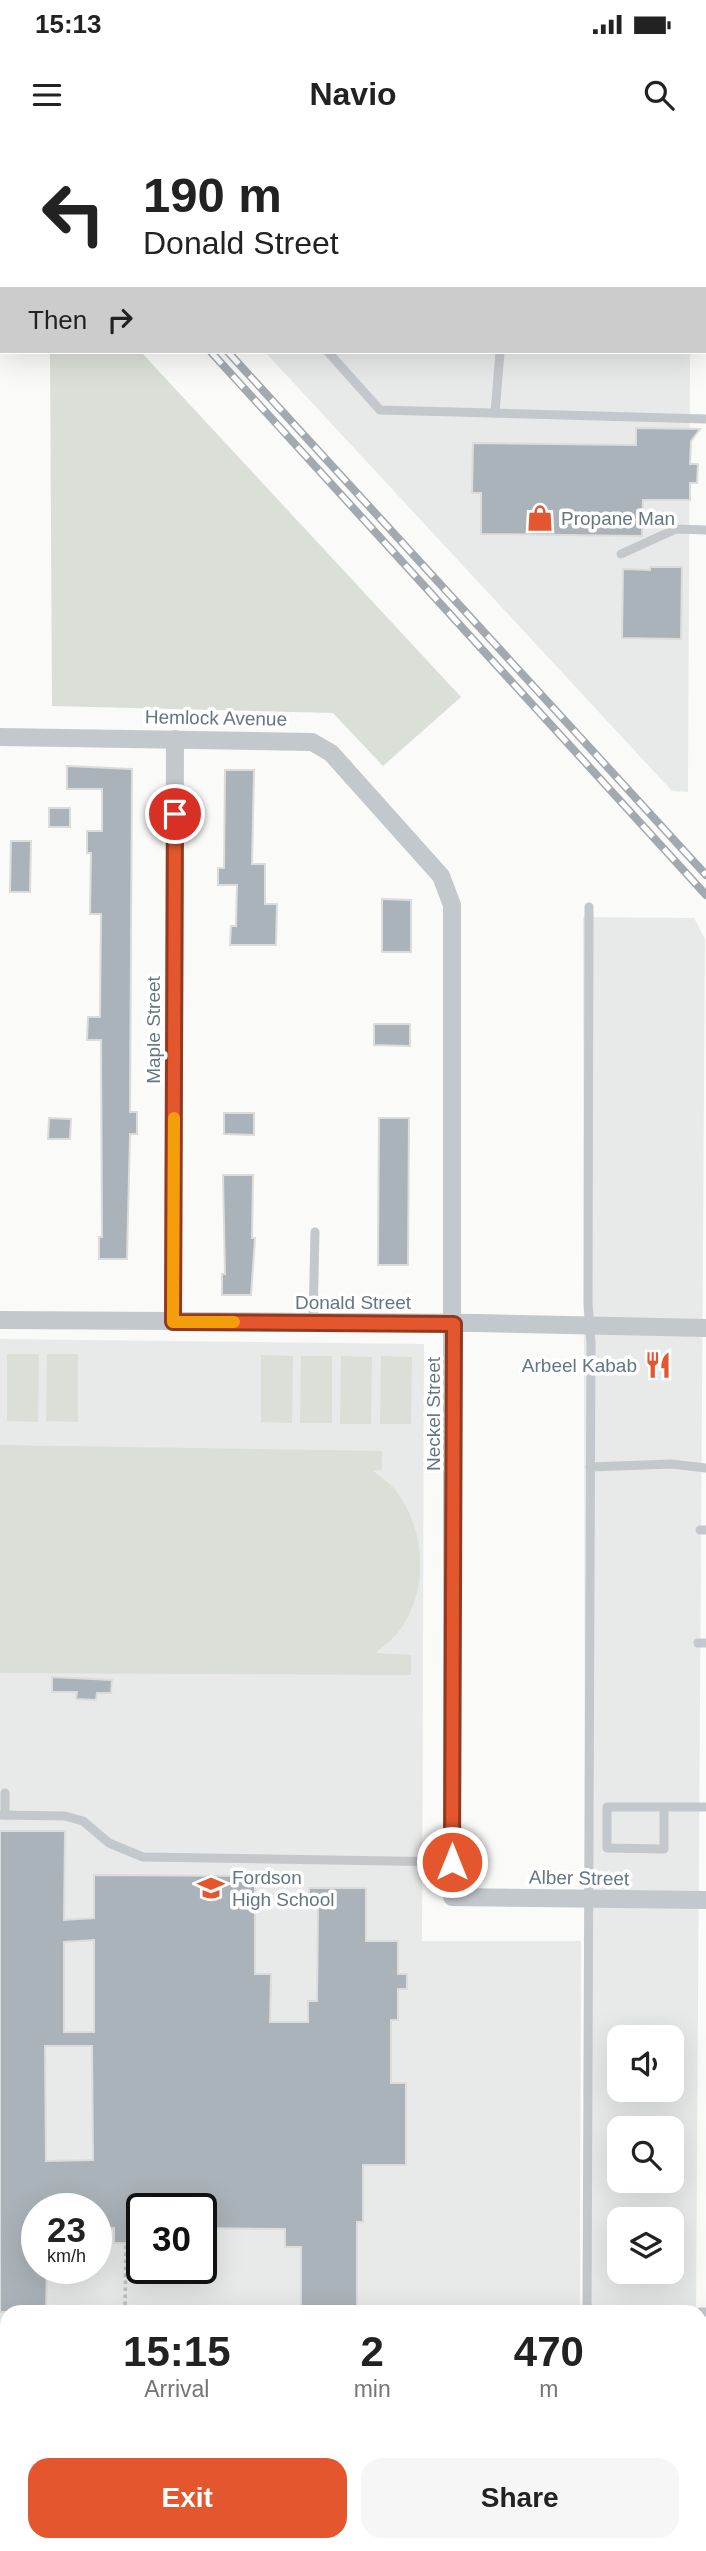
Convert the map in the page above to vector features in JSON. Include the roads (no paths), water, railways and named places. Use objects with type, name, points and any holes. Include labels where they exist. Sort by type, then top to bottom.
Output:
[{"type":"street","name":"Hemlock Avenue","points":[[0,737],[312,742],[331,753],[395,825]]},
{"type":"street","name":"Maple Street","points":[[173,1322],[175,739]]},
{"type":"street","name":"Neckel Street","points":[[395,825],[441,876],[452,905],[452,1897]]},
{"type":"street","name":"Donald Street","points":[[0,1321],[313,1322],[706,1328]]},
{"type":"street","name":"Alber Street","points":[[452,1897],[706,1900]]},
{"type":"lane","points":[[330,354],[380,410],[706,419]]},
{"type":"lane","points":[[495,413],[500,354]]},
{"type":"lane","points":[[621,554],[676,529],[706,530]]},
{"type":"lane","points":[[587,2305],[589,907]]},
{"type":"lane","points":[[313,1322],[316,1232]]},
{"type":"lane","points":[[590,1467],[671,1464],[706,1468]]},
{"type":"lane","points":[[5,1793],[2,1815],[65,1816],[83,1821],[109,1843],[143,1857],[452,1862]]},
{"type":"lane","points":[[664,1807],[664,1849],[607,1848],[607,1807],[664,1807],[706,1807]]},
{"type":"railway","points":[[213,354],[706,895]]},
{"type":"railway","points":[[230,354],[706,875]]},
{"type":"place","name":"Propane Man","points":[[540,518]]},
{"type":"place","name":"Arbeel Kabab","points":[[658,1365]]},
{"type":"place","name":"Fordson High School","points":[[211,1888]]}]
